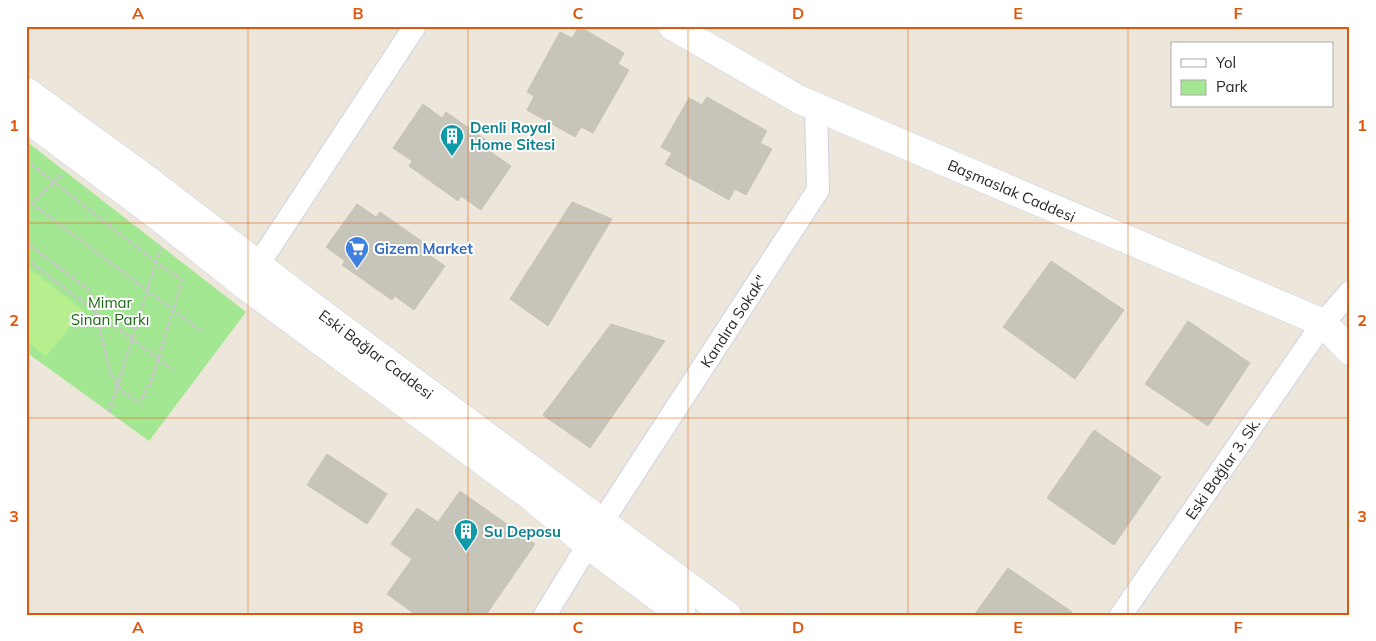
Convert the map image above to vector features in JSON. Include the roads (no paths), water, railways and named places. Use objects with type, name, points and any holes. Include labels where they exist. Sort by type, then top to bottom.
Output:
[{"type":"street","points":[[258,265],[415,26]]},
{"type":"street","name":"Başmaslak Caddesi","points":[[672,26],[800,100],[1323,323],[1350,351]]},
{"type":"street","name":"Eski Bağlar Caddesi","points":[[26,91],[148,180],[258,265],[727,615]]},
{"type":"street","name":"Kandıra Sokak\"","points":[[544,615],[602,522],[818,190],[816,107]]},
{"type":"street","name":"Eski Bağlar Caddesi","points":[[26,118],[159,217],[248,287],[533,498],[588,545],[682,615]]},
{"type":"street","name":"Eski Bağlar 3. Sk.","points":[[1121,615],[1323,323],[1350,292]]},
{"type":"place","name":"Denli Royal Home Sitesi","points":[[452,157]]},
{"type":"place","name":"Gizem Market","points":[[357,269]]},
{"type":"place","name":"Su Deposu","points":[[466,552]]},
{"type":"park label","name":"Mimar Sinan Parkı","points":[[110,310]]}]
